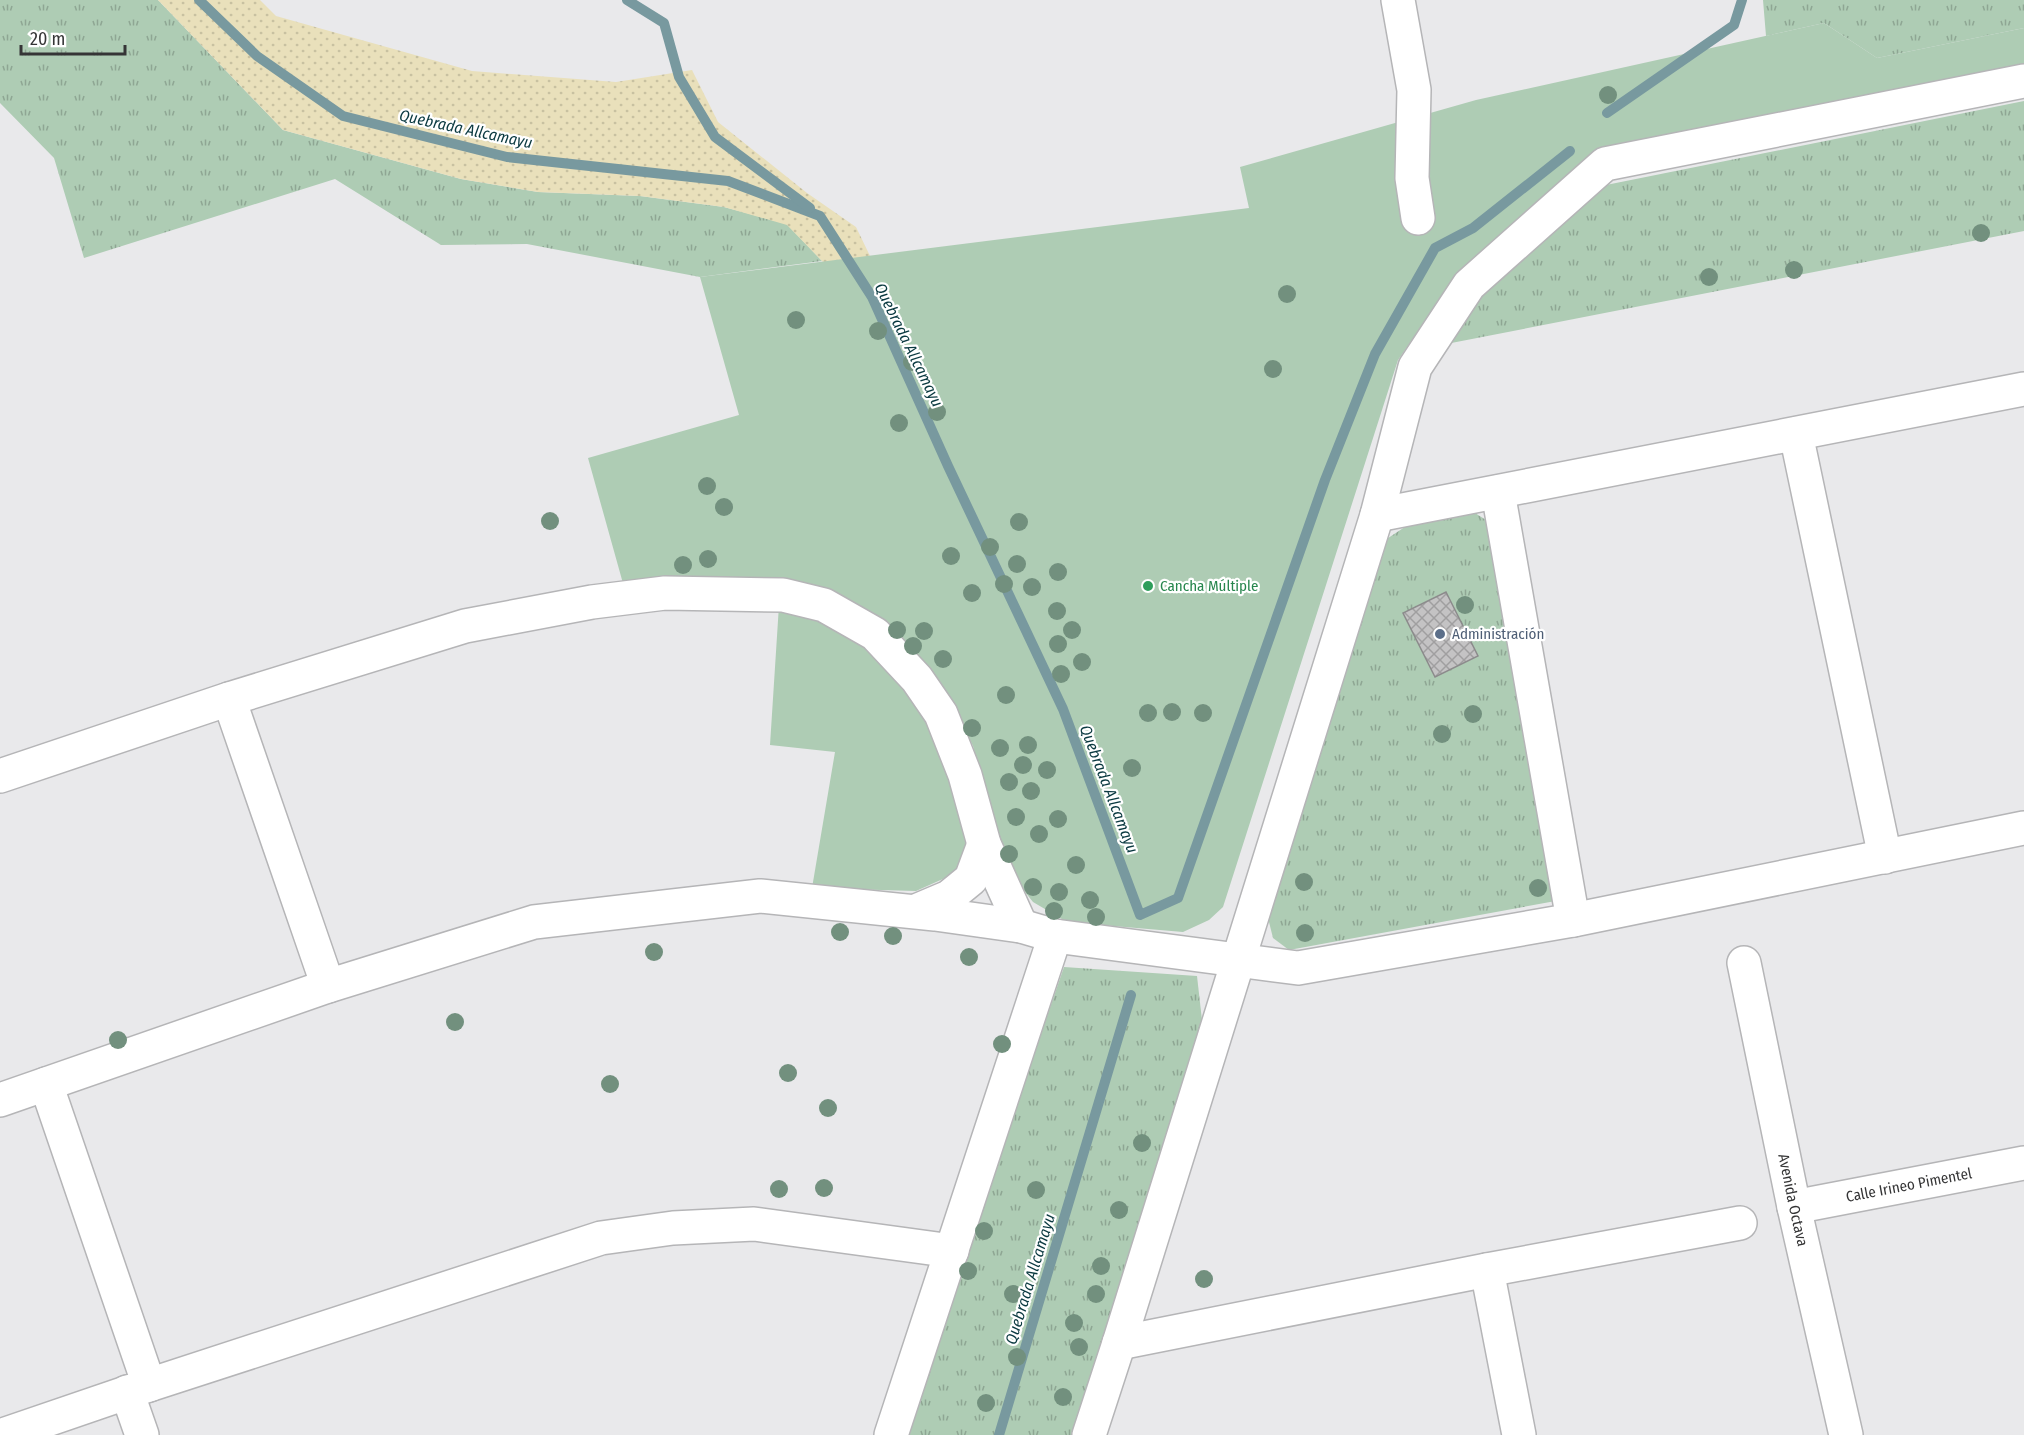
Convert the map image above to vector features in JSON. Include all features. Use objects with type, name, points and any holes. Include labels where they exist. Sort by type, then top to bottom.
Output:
[{"type":"street","points":[[1398,0],[1414,90],[1412,178],[1418,218]]},
{"type":"street","points":[[1089,1435],[1377,515],[1415,367],[1469,285],[1605,164],[2024,81]]},
{"type":"street","points":[[1377,515],[2024,389]]},
{"type":"street","points":[[1796,434],[1885,857]]},
{"type":"street","points":[[1498,492],[1573,920]]},
{"type":"street","points":[[0,776],[229,699],[465,626],[592,602],[665,592],[783,595],[824,605],[875,634],[917,679],[941,714],[966,775],[984,844],[1021,926]]},
{"type":"street","points":[[229,699],[328,986]]},
{"type":"street","points":[[0,1100],[328,986],[534,922],[760,896],[916,911],[1021,926],[1055,936],[1298,968],[1573,920],[2024,828]]},
{"type":"street","points":[[916,911],[949,897],[971,879],[984,844]]},
{"type":"street","points":[[891,1435],[1055,936]]},
{"type":"street","name":"Avenida Octava","points":[[1744,963],[1794,1207],[1846,1435]]},
{"type":"street","points":[[46,1084],[138,1389],[142,1435]]},
{"type":"street","name":"Calle Irineo Pimentel","points":[[1794,1207],[2024,1163]]},
{"type":"street","points":[[1119,1343],[1487,1270],[1740,1223]]},
{"type":"street","points":[[3,1435],[601,1238],[672,1228],[754,1224],[952,1251]]},
{"type":"street","points":[[1487,1270],[1519,1435]]},
{"type":"green space","points":[[0,0],[158,0],[283,130],[461,179],[538,192],[640,196],[724,207],[787,224],[822,261],[700,277],[527,244],[441,245],[335,179],[84,258],[54,158],[0,103]]},
{"type":"green space","points":[[1763,0],[2024,0],[2024,28],[1877,58],[1824,23],[1766,36]]},
{"type":"green space","points":[[1824,23],[1877,58],[2024,28],[2024,66],[1646,139],[1599,151],[1462,268],[1398,360],[1223,907],[1209,920],[1183,932],[1067,922],[1033,902],[1009,872],[997,837],[973,746],[942,685],[896,636],[834,597],[624,587],[588,458],[739,415],[700,277],[1249,208],[1240,167],[1476,100]]},
{"type":"green space","points":[[2024,101],[2024,231],[1441,345],[1480,286],[1601,186]]},
{"type":"green space","points":[[1472,511],[1486,520],[1561,900],[1289,950],[1273,938],[1268,918],[1382,542],[1411,523]]},
{"type":"green space","points":[[779,605],[827,620],[861,637],[892,662],[910,684],[937,736],[957,793],[972,847],[954,874],[916,891],[812,888],[835,752],[770,745]]},
{"type":"green space","points":[[1064,967],[1197,976],[1203,1029],[1071,1435],[902,1435]]},
{"type":"sand","name":"Quebrada Allcamayu","points":[[158,0],[260,0],[276,16],[472,71],[616,82],[692,70],[718,122],[807,193],[856,227],[988,500],[822,261],[787,225],[724,207],[640,196],[538,192],[461,179],[283,130]]},
{"type":"building","name":"Administración","points":[[1446,592],[1478,656],[1435,677],[1403,613]]},
{"type":"waterway","name":"Quebrada Allcamayu","points":[[199,0],[257,56],[343,116],[507,157],[728,181],[820,216],[872,297],[948,466],[1063,709],[1140,915],[1178,898],[1325,480],[1375,354],[1435,248],[1473,228],[1570,151]]},
{"type":"waterway","points":[[627,0],[664,23],[679,77],[715,137],[810,208]]},
{"type":"waterway","points":[[1607,113],[1734,25],[1742,0]]},
{"type":"waterway","name":"Quebrada Allcamayu","points":[[999,1435],[1131,995]]},
{"type":"place","name":"Cancha Múltiple","points":[[1148,586]]},
{"type":"place","name":"Administración","points":[[1440,634]]}]
